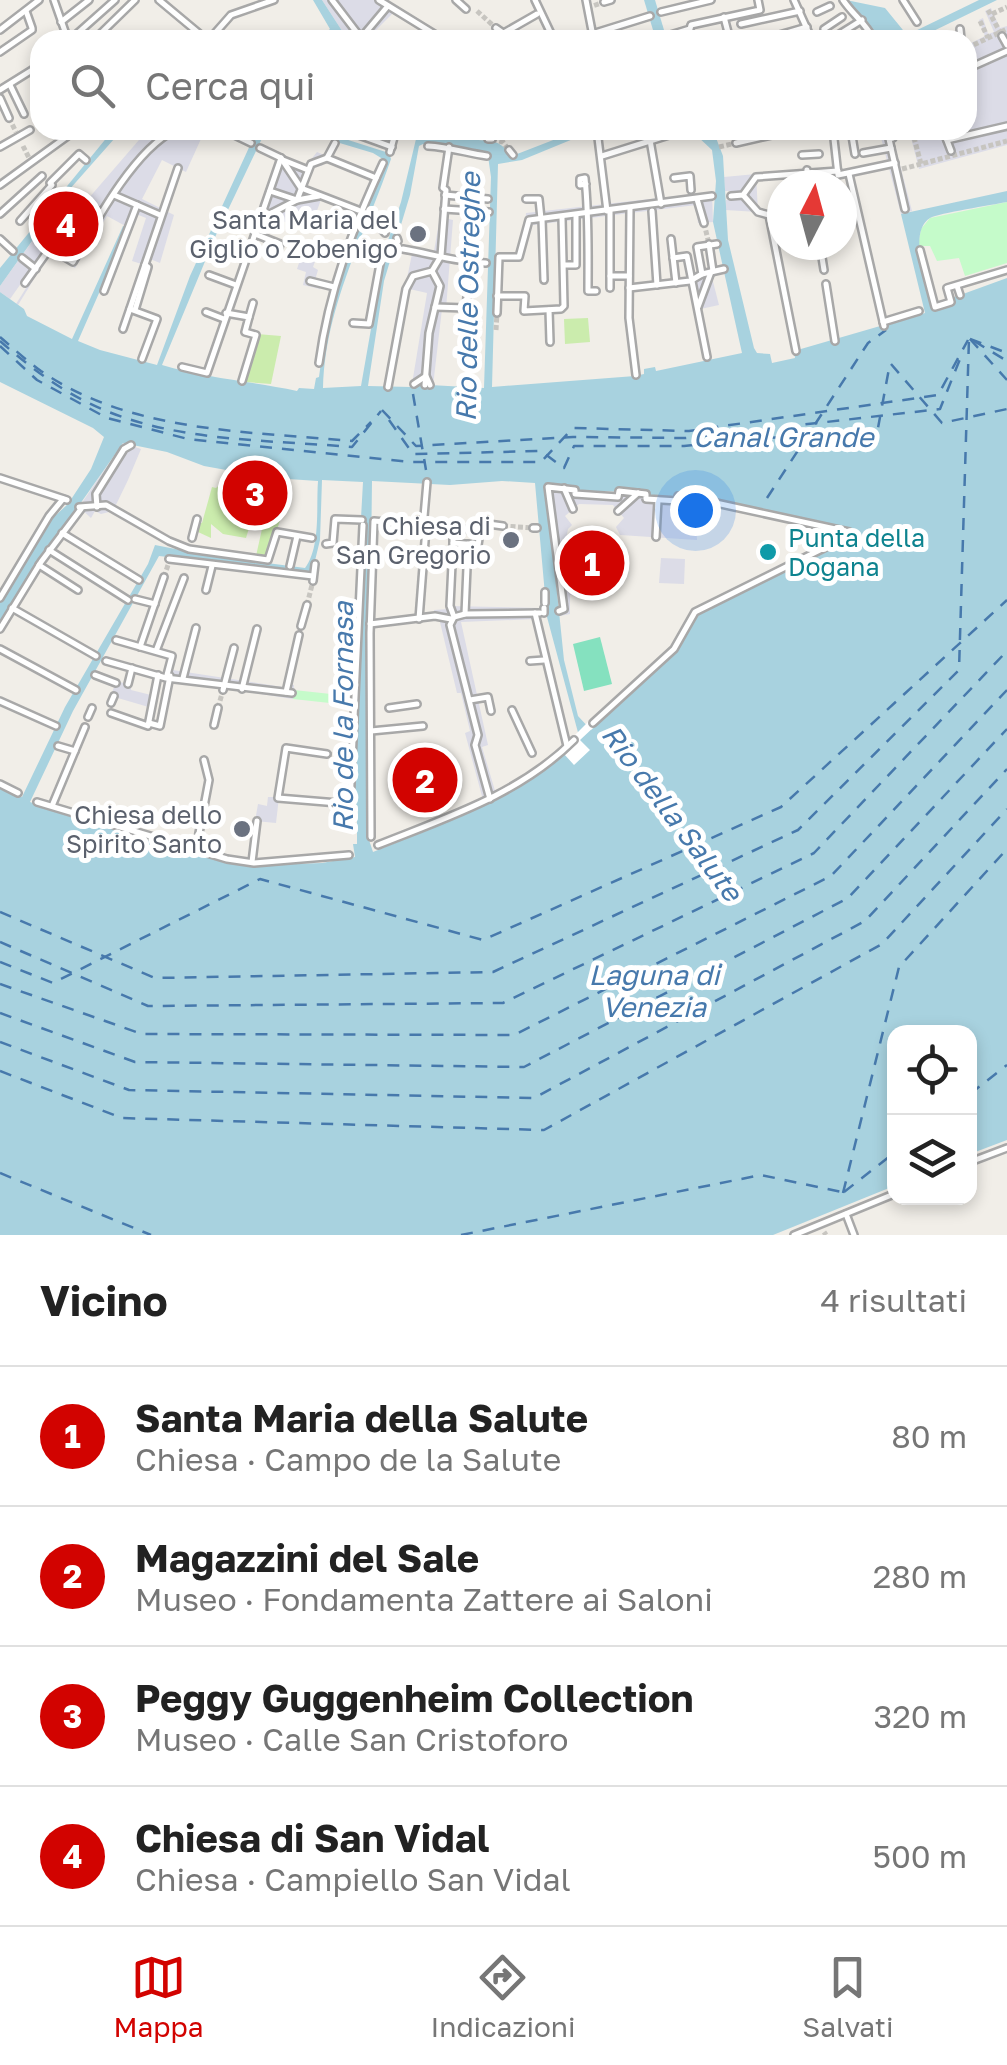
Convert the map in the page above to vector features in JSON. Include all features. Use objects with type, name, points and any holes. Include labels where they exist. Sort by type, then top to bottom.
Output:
[{"type":"street","points":[[0,30],[39,0]]},
{"type":"street","points":[[54,0],[65,30]]},
{"type":"street","points":[[62,22],[89,0]]},
{"type":"street","points":[[80,30],[115,0]]},
{"type":"street","points":[[104,30],[136,0]]},
{"type":"street","points":[[239,0],[242,10]]},
{"type":"street","points":[[215,30],[231,15],[274,0]]},
{"type":"street","points":[[332,0],[355,30]]},
{"type":"street","points":[[379,0],[427,30]]},
{"type":"street","points":[[456,0],[466,8]]},
{"type":"street","points":[[535,0],[548,30]]},
{"type":"street","points":[[586,0],[592,30]]},
{"type":"street","points":[[661,12],[711,0]]},
{"type":"street","points":[[687,30],[691,25],[760,10],[758,0]]},
{"type":"street","points":[[794,0],[807,28],[802,30]]},
{"type":"street","points":[[843,0],[868,30]]},
{"type":"street","points":[[904,0],[917,22]]},
{"type":"street","points":[[162,1],[195,30]]},
{"type":"street","points":[[816,12],[830,6]]},
{"type":"street","points":[[369,30],[387,7]]},
{"type":"street","points":[[26,11],[31,30]]},
{"type":"street","points":[[501,30],[539,13]]},
{"type":"street","points":[[596,30],[650,16]]},
{"type":"street","points":[[741,24],[802,16]]},
{"type":"street","points":[[724,17],[728,30]]},
{"type":"street","points":[[824,29],[842,17]]},
{"type":"street","points":[[846,30],[862,20]]},
{"type":"street","points":[[0,52],[30,30]]},
{"type":"street","points":[[977,64],[1007,48],[1002,36]]},
{"type":"street","points":[[0,90],[30,76]]},
{"type":"street","points":[[0,98],[6,115],[21,112],[10,85]]},
{"type":"street","points":[[977,133],[1007,126]]},
{"type":"street","points":[[0,148],[30,130]]},
{"type":"street","points":[[0,185],[62,140]]},
{"type":"street","points":[[25,284],[50,248],[74,262],[101,212],[157,140]]},
{"type":"street","points":[[244,140],[251,143]]},
{"type":"street","points":[[373,140],[391,149],[394,140]]},
{"type":"street","points":[[599,140],[608,211],[610,288]]},
{"type":"street","points":[[602,156],[650,140],[661,204]]},
{"type":"street","points":[[736,143],[749,140]]},
{"type":"street","points":[[834,140],[838,170]]},
{"type":"street","points":[[855,140],[859,154],[888,149]]},
{"type":"street","points":[[890,140],[888,149],[906,209]]},
{"type":"street","points":[[947,140],[951,151]]},
{"type":"street","points":[[327,158],[335,143]]},
{"type":"street","points":[[428,146],[449,146],[454,151],[487,156]]},
{"type":"street","points":[[388,388],[406,288],[413,276],[432,270],[441,256],[449,146]]},
{"type":"street","points":[[260,148],[308,170]]},
{"type":"street","points":[[20,221],[79,154],[86,160]]},
{"type":"street","points":[[805,156],[819,154]]},
{"type":"street","points":[[280,158],[301,188],[360,211]]},
{"type":"street","points":[[182,367],[206,372],[280,158]]},
{"type":"street","points":[[296,200],[315,161],[327,158],[376,178]]},
{"type":"street","points":[[32,162],[53,186]]},
{"type":"street","points":[[319,363],[334,287],[360,211],[383,163]]},
{"type":"street","points":[[857,171],[896,167]]},
{"type":"street","points":[[122,329],[178,168]]},
{"type":"street","points":[[0,214],[42,176]]},
{"type":"street","points":[[674,178],[690,176],[704,223]]},
{"type":"street","points":[[731,196],[743,195],[756,177],[767,176]]},
{"type":"street","points":[[586,184],[588,291],[596,291]]},
{"type":"street","points":[[270,190],[296,200]]},
{"type":"street","points":[[114,195],[149,211],[161,212]]},
{"type":"street","points":[[446,195],[488,198]]},
{"type":"street","points":[[497,313],[500,257],[519,257],[528,220],[661,204],[693,195],[712,196]]},
{"type":"street","points":[[743,195],[758,212],[767,215]]},
{"type":"street","points":[[260,219],[296,200],[322,196]]},
{"type":"street","points":[[66,197],[101,212]]},
{"type":"street","points":[[526,198],[539,199],[544,280]]},
{"type":"street","points":[[104,291],[137,205]]},
{"type":"street","points":[[630,208],[629,288],[636,375]]},
{"type":"street","points":[[444,209],[489,212]]},
{"type":"street","points":[[652,211],[657,285]]},
{"type":"street","points":[[857,212],[884,324],[919,312]]},
{"type":"street","points":[[369,215],[386,232]]},
{"type":"street","points":[[564,266],[576,265],[576,215]]},
{"type":"street","points":[[498,296],[525,296],[524,311],[561,309],[562,216]]},
{"type":"street","points":[[254,234],[280,244],[278,252]]},
{"type":"street","points":[[0,238],[12,251]]},
{"type":"street","points":[[671,239],[676,283]]},
{"type":"street","points":[[698,310],[712,272],[712,244],[698,248],[704,290]]},
{"type":"street","points":[[226,246],[247,254]]},
{"type":"street","points":[[353,324],[369,324],[393,247],[450,261],[486,263]]},
{"type":"street","points":[[922,253],[935,307],[951,302],[945,288],[1007,270]]},
{"type":"street","points":[[673,258],[687,256],[707,357]]},
{"type":"street","points":[[22,258],[36,269]]},
{"type":"street","points":[[777,260],[796,351]]},
{"type":"street","points":[[822,260],[824,270]]},
{"type":"street","points":[[434,307],[466,308],[470,262]]},
{"type":"street","points":[[629,288],[676,283],[724,269]]},
{"type":"street","points":[[428,385],[434,307],[440,286],[432,270]]},
{"type":"street","points":[[209,286],[211,276],[236,285]]},
{"type":"street","points":[[610,276],[629,276]]},
{"type":"street","points":[[310,282],[334,287]]},
{"type":"street","points":[[826,284],[835,340]]},
{"type":"street","points":[[957,286],[960,296]]},
{"type":"street","points":[[242,380],[256,334],[245,332],[253,304]]},
{"type":"street","points":[[132,309],[157,319],[142,360]]},
{"type":"street","points":[[548,310],[550,342]]},
{"type":"street","points":[[206,312],[249,317]]},
{"type":"street","points":[[414,384],[426,376]]},
{"type":"street","points":[[97,506],[96,494],[109,469],[131,446]]},
{"type":"street","points":[[0,598],[49,516],[65,500],[1,480]]},
{"type":"street","points":[[419,619],[428,482]]},
{"type":"street","points":[[559,611],[564,610],[548,487],[596,495],[638,493],[646,494],[646,499],[678,502],[678,496],[693,498],[833,536],[695,612],[674,649],[593,723]]},
{"type":"street","points":[[564,487],[573,509]]},
{"type":"street","points":[[618,511],[638,493]]},
{"type":"street","points":[[595,504],[596,495]]},
{"type":"street","points":[[656,537],[658,500]]},
{"type":"street","points":[[0,629],[80,508],[112,506],[168,543],[268,560],[277,532],[312,538]]},
{"type":"street","points":[[192,538],[197,519]]},
{"type":"street","points":[[326,544],[333,543],[335,519],[363,522],[350,804],[278,798],[286,748],[327,754]]},
{"type":"street","points":[[371,838],[370,624],[374,521],[454,530],[476,530],[481,523]]},
{"type":"street","points":[[481,523],[504,526]]},
{"type":"street","points":[[453,542],[478,545],[481,523]]},
{"type":"street","points":[[454,530],[450,606],[478,735],[475,745],[490,799]]},
{"type":"street","points":[[62,533],[139,580]]},
{"type":"street","points":[[290,566],[298,536]]},
{"type":"street","points":[[466,614],[468,544]]},
{"type":"street","points":[[50,550],[132,600],[155,604]]},
{"type":"street","points":[[168,559],[313,578],[315,564]]},
{"type":"street","points":[[39,565],[78,590]]},
{"type":"street","points":[[206,590],[212,566]]},
{"type":"street","points":[[140,646],[164,576]]},
{"type":"street","points":[[156,652],[184,578]]},
{"type":"street","points":[[545,592],[541,610],[544,660],[568,746]]},
{"type":"street","points":[[302,626],[307,604]]},
{"type":"street","points":[[12,608],[96,656]]},
{"type":"street","points":[[370,624],[541,610]]},
{"type":"street","points":[[183,678],[196,628]]},
{"type":"street","points":[[242,688],[257,628]]},
{"type":"street","points":[[106,661],[223,688],[289,692],[299,635]]},
{"type":"street","points":[[111,714],[160,726],[172,656],[116,640]]},
{"type":"street","points":[[223,688],[234,648]]},
{"type":"street","points":[[0,649],[76,690]]},
{"type":"street","points":[[530,661],[544,660]]},
{"type":"street","points":[[128,684],[132,668]]},
{"type":"street","points":[[95,675],[116,683]]},
{"type":"street","points":[[148,723],[158,675]]},
{"type":"street","points":[[470,700],[488,697],[491,711]]},
{"type":"street","points":[[0,701],[56,726]]},
{"type":"street","points":[[389,708],[418,704]]},
{"type":"street","points":[[88,717],[92,708]]},
{"type":"street","points":[[214,725],[218,708]]},
{"type":"street","points":[[512,710],[532,753]]},
{"type":"street","points":[[370,731],[422,726]]},
{"type":"street","points":[[52,806],[84,727]]},
{"type":"street","points":[[378,846],[490,799],[540,768],[574,740]]},
{"type":"street","points":[[58,746],[75,751]]},
{"type":"street","points":[[196,850],[209,780],[204,760]]},
{"type":"street","points":[[0,784],[18,792]]},
{"type":"street","points":[[37,802],[196,850],[252,862],[349,855]]},
{"type":"street","points":[[252,862],[257,821]]},
{"type":"street","points":[[977,1159],[1007,1148]]},
{"type":"street","points":[[794,1235],[887,1197]]},
{"type":"street","points":[[846,1214],[854,1235]]},
{"type":"street","points":[[822,1224],[824,1232]]},
{"type":"green space","points":[[1007,202],[1007,263],[965,276],[959,258],[937,261],[930,246],[918,246],[921,229],[930,218]]},
{"type":"green space","points":[[588,318],[590,342],[565,344],[564,319]]},
{"type":"green space","points":[[257,334],[281,336],[271,384],[245,382]]},
{"type":"green space","points":[[229,482],[228,491],[274,498],[270,520],[280,521],[267,557],[256,556],[262,529],[249,528],[246,538],[223,534],[211,524],[211,538],[198,532],[193,538],[197,522],[202,523],[212,487]]},
{"type":"green space","points":[[600,637],[612,684],[584,691],[573,644]]},
{"type":"green space","points":[[294,690],[340,695],[339,704],[293,699]]},
{"type":"shaded area","points":[[322,0],[383,0],[396,10],[376,30],[342,30]]},
{"type":"shaded area","points":[[991,8],[1000,28],[1007,26],[1007,145],[919,169],[912,140],[977,140],[977,40],[985,36],[979,20],[983,18],[988,34],[994,32],[985,11]]},
{"type":"shaded area","points":[[139,140],[200,140],[186,172],[162,160],[142,199],[174,215],[160,263],[150,259],[148,266],[132,261],[146,218],[136,214],[131,229],[107,216],[75,268],[50,253],[18,305],[28,285],[22,282],[10,299],[0,292],[0,286],[36,236],[40,236],[38,232],[67,249],[78,248],[92,211],[61,199],[71,190],[88,199]]},
{"type":"shaded area","points":[[882,140],[894,140],[912,211],[901,214]]},
{"type":"shaded area","points":[[317,152],[326,156],[322,166],[314,164],[304,187],[323,194],[310,230],[258,218],[279,156],[306,166]]},
{"type":"shaded area","points":[[756,174],[758,212],[725,210],[731,191],[725,191],[724,177]]},
{"type":"shaded area","points":[[712,192],[713,222],[698,223],[696,205],[525,226],[526,213]]},
{"type":"shaded area","points":[[440,217],[453,220],[446,309],[442,309],[433,386],[412,384],[427,293],[405,288],[412,254],[403,252],[404,246],[434,251]]},
{"type":"shaded area","points":[[308,253],[317,256],[313,267],[318,270],[315,280],[322,282],[320,289],[303,285],[306,272],[297,269],[301,257],[307,258]]},
{"type":"shaded area","points":[[710,270],[719,305],[696,310],[689,275]]},
{"type":"shaded area","points":[[123,443],[141,449],[128,480],[113,511],[95,511],[91,518],[79,507]]},
{"type":"shaded area","points":[[546,485],[578,487],[579,491],[615,493],[616,489],[694,495],[697,540],[620,535],[616,527],[624,518],[613,505],[579,504],[565,516],[572,525],[566,539],[562,539],[562,552],[574,573],[568,582],[574,595],[570,595],[570,614],[560,616]]},
{"type":"shaded area","points":[[661,558],[685,559],[684,584],[659,583]]},
{"type":"shaded area","points":[[448,606],[539,608],[537,619],[461,622],[488,745],[482,747],[496,794],[483,800],[465,733],[470,731],[461,693],[457,693],[439,618],[435,618],[434,610]]},
{"type":"shaded area","points":[[166,669],[283,687],[294,685],[293,699],[163,679]]},
{"type":"shaded area","points":[[116,681],[131,685],[131,690],[155,696],[152,708],[111,696]]},
{"type":"shaded area","points":[[268,797],[279,797],[276,823],[255,821],[258,804],[267,806]]},
{"type":"water","points":[[313,0],[322,0],[342,30],[330,29]]},
{"type":"water","points":[[644,0],[655,0],[664,30],[653,30]]},
{"type":"water","points":[[846,0],[885,8],[903,30],[871,30]]},
{"type":"water","points":[[979,0],[997,0],[936,30],[917,30]]},
{"type":"water","points":[[105,140],[113,140],[61,199],[51,221],[47,220],[0,286],[0,268]]},
{"type":"water","name":"Laguna di Venezia","points":[[252,140],[261,140],[216,235],[162,365],[297,391],[314,389],[319,377],[327,318],[354,234],[386,161],[333,140],[348,140],[389,153],[391,159],[339,299],[325,357],[323,388],[361,386],[385,249],[416,140],[488,140],[500,144],[512,156],[553,140],[571,140],[522,160],[498,164],[492,387],[635,376],[644,374],[644,369],[655,367],[656,371],[742,353],[713,222],[716,181],[712,150],[701,140],[717,140],[723,156],[728,240],[754,348],[757,353],[770,354],[772,363],[795,358],[794,351],[925,313],[901,214],[1007,191],[1007,202],[930,218],[923,225],[919,248],[935,310],[953,304],[952,298],[1007,278],[1007,1140],[977,1151],[977,1025],[887,1025],[887,1189],[773,1235],[0,1235],[0,788],[22,797],[65,707],[148,564],[155,545],[305,568],[316,538],[318,481],[273,478],[271,469],[249,466],[243,473],[204,466],[167,452],[123,443],[0,625],[0,601],[45,525],[68,504],[91,469],[104,437],[0,382],[0,292],[24,309],[27,316],[72,339],[123,226],[128,227],[78,341],[157,365],[190,276]],"holes":[[[440,145],[488,156],[491,177],[484,388],[368,386],[384,281],[410,195],[419,146]],[[322,480],[363,482],[361,518],[365,529],[353,805],[357,806],[355,857],[322,863],[227,863],[30,802],[73,711],[159,556],[312,573],[320,540]],[[372,481],[450,485],[535,483],[547,617],[580,740],[507,792],[373,852],[368,837]],[[546,485],[578,487],[578,491],[648,492],[649,497],[693,495],[850,529],[853,534],[698,615],[676,650],[591,730],[578,716],[564,660]]]},
{"type":"pier","points":[[590,720],[595,726],[580,740],[590,750],[574,765],[564,754],[576,743],[572,738]]},
{"type":"ferry route","points":[[767,498],[868,343],[886,330]]},
{"type":"ferry route","points":[[0,337],[41,371],[76,391],[151,418],[231,431],[352,441],[371,422]]},
{"type":"ferry route","points":[[0,912],[155,978],[493,972],[798,830],[959,670],[969,338]]},
{"type":"ferry route","points":[[970,339],[1007,380]]},
{"type":"ferry route","points":[[970,339],[1007,353]]},
{"type":"ferry route","points":[[0,346],[37,380],[107,418],[188,439],[411,462],[541,462],[573,428],[689,431],[938,395],[968,340]]},
{"type":"ferry route","points":[[0,341],[79,398],[109,412],[167,429],[352,447],[381,411]]},
{"type":"ferry route","points":[[974,341],[1007,361]]},
{"type":"ferry route","points":[[382,410],[416,446],[573,437],[686,438],[940,409],[962,354]]},
{"type":"ferry route","points":[[389,420],[413,454],[541,451],[564,468],[574,446],[684,446],[878,428],[890,363]]},
{"type":"ferry route","points":[[891,364],[942,423],[1007,409]]},
{"type":"ferry route","points":[[413,394],[426,470]]},
{"type":"ferry route","points":[[0,962],[53,983],[260,879],[483,940],[781,807],[1007,600]]},
{"type":"ferry route","points":[[0,942],[148,1006],[503,1003],[814,853],[1007,651]]},
{"type":"ferry route","points":[[0,984],[142,1034],[514,1035],[831,876],[1007,690]]},
{"type":"ferry route","points":[[0,1013],[135,1062],[524,1067],[848,898],[1007,729]]},
{"type":"ferry route","points":[[0,1042],[129,1090],[534,1098],[865,921],[1007,769]]},
{"type":"ferry route","points":[[0,1071],[122,1118],[544,1130],[882,944],[1007,809]]},
{"type":"ferry route","points":[[843,1193],[899,967],[1007,849]]},
{"type":"ferry route","points":[[977,1089],[1007,1065]]},
{"type":"ferry route","points":[[844,1192],[887,1158]]},
{"type":"ferry route","points":[[0,1173],[151,1235]]},
{"type":"ferry route","points":[[461,1235],[761,1175],[842,1192]]},
{"type":"tunnel","points":[[587,8],[604,2]]},
{"type":"tunnel","points":[[992,14],[1007,7]]},
{"type":"tunnel","points":[[988,10],[1000,32]]},
{"type":"tunnel","points":[[477,11],[496,28]]},
{"type":"tunnel","points":[[980,21],[988,38]]},
{"type":"tunnel","points":[[977,43],[1007,29]]},
{"type":"tunnel","points":[[9,118],[16,132]]},
{"type":"tunnel","points":[[496,140],[509,150]]},
{"type":"tunnel","points":[[915,140],[921,164],[1007,141]]},
{"type":"tunnel","points":[[719,147],[736,143]]},
{"type":"tunnel","points":[[23,146],[31,162]]},
{"type":"tunnel","points":[[902,169],[921,164]]},
{"type":"tunnel","points":[[704,223],[709,244]]},
{"type":"tunnel","points":[[496,330],[497,313]]},
{"type":"tunnel","points":[[503,526],[533,528]]},
{"type":"tunnel","points":[[829,530],[830,541]]},
{"type":"tunnel","points":[[164,577],[170,559]]},
{"type":"tunnel","points":[[307,605],[313,581]]},
{"type":"tunnel","points":[[218,708],[223,690]]},
{"type":"tunnel","points":[[327,754],[348,756]]},
{"type":"place","name":"Chiesa di San Vidal","points":[[66,224]]},
{"type":"place","name":"Santa Maria del Giglio o Zobenigo","points":[[418,234]]},
{"type":"place","name":"Peggy Guggenheim Collection","points":[[255,493]]},
{"type":"place","name":"Chiesa di San Gregorio","points":[[511,540]]},
{"type":"place","name":"Punta della Dogana","points":[[768,552]]},
{"type":"place","name":"Santa Maria della Salute","points":[[592,563]]},
{"type":"place","name":"Magazzini del Sale","points":[[425,780]]},
{"type":"place","name":"Chiesa dello Spirito Santo","points":[[242,829]]},
{"type":"water label","name":"Rio delle Ostreghe","points":[[468,297]]},
{"type":"water label","name":"Canal Grande","points":[[783,437]]},
{"type":"water label","name":"Rio de la Fornasa","points":[[343,717]]},
{"type":"water label","name":"Rio della Salute","points":[[672,813]]}]
